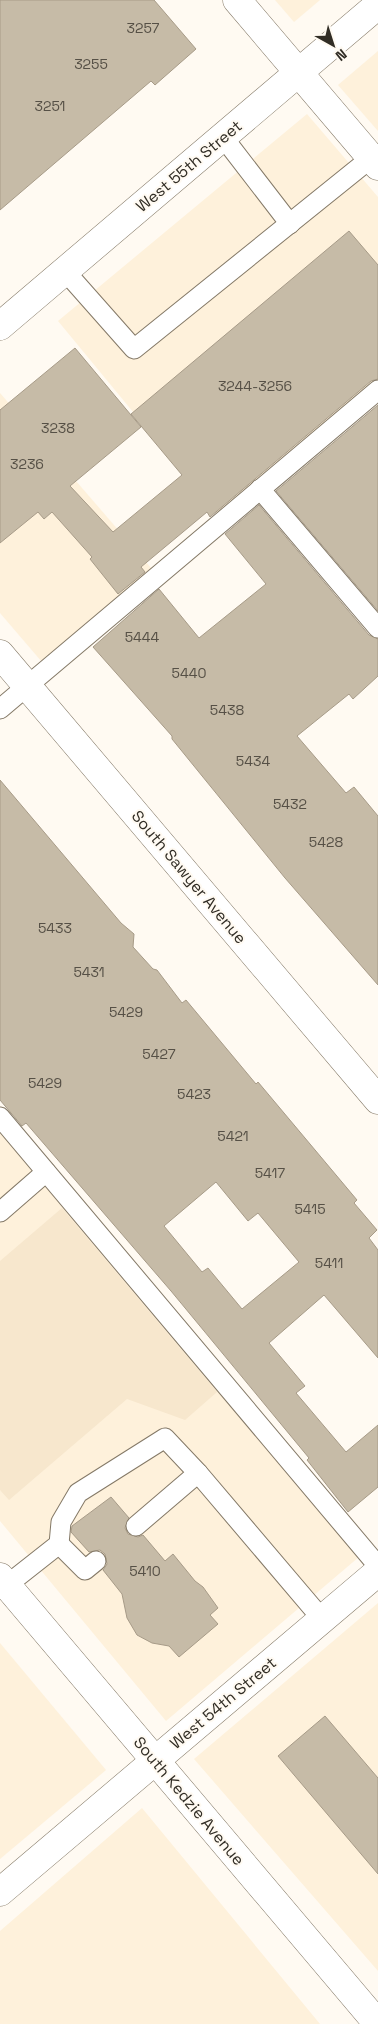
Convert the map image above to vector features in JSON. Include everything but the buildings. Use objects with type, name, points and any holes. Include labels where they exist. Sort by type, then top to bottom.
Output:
[{"type":"street","points":[[237,0],[375,162]]},
{"type":"street","name":"West 55th Street","points":[[0,326],[378,5]]},
{"type":"street","name":"South Sawyer Avenue","points":[[0,654],[378,1100]]},
{"type":"street","name":"West 54th Street","points":[[0,1892],[378,1572]]},
{"type":"street","name":"South Kedzie Avenue","points":[[3,1581],[378,2024]]},
{"type":"lane","points":[[223,137],[290,224]]},
{"type":"lane","points":[[65,271],[134,349],[290,224],[375,162]]},
{"type":"lane","points":[[0,709],[378,390]]},
{"type":"lane","points":[[260,489],[378,628]]},
{"type":"lane","points":[[0,1117],[378,1566]]},
{"type":"lane","points":[[0,1212],[46,1172]]},
{"type":"lane","points":[[96,1561],[84,1570],[59,1544],[61,1522],[78,1493],[165,1438],[198,1473],[322,1619]]},
{"type":"lane","points":[[136,1526],[198,1473]]},
{"type":"lane","points":[[3,1581],[59,1544]]},
{"type":"shaded area","points":[[275,0],[320,0],[294,22]]},
{"type":"shaded area","points":[[378,51],[378,131],[338,85]]},
{"type":"shaded area","points":[[307,114],[378,197],[378,390],[223,521],[58,321]]},
{"type":"shaded area","points":[[0,393],[158,576],[48,669],[0,613]]},
{"type":"shaded area","points":[[0,1117],[366,1551],[166,1721],[0,1521]]},
{"type":"shaded area","points":[[62,1208],[217,1392],[185,1420],[127,1399],[9,1500],[0,1490],[0,1261]]},
{"type":"shaded area","points":[[378,1603],[378,1971],[194,1759]]},
{"type":"shaded area","points":[[0,1643],[106,1770],[0,1859]]},
{"type":"shaded area","points":[[142,1808],[320,2024],[0,2024],[0,1931]]}]
